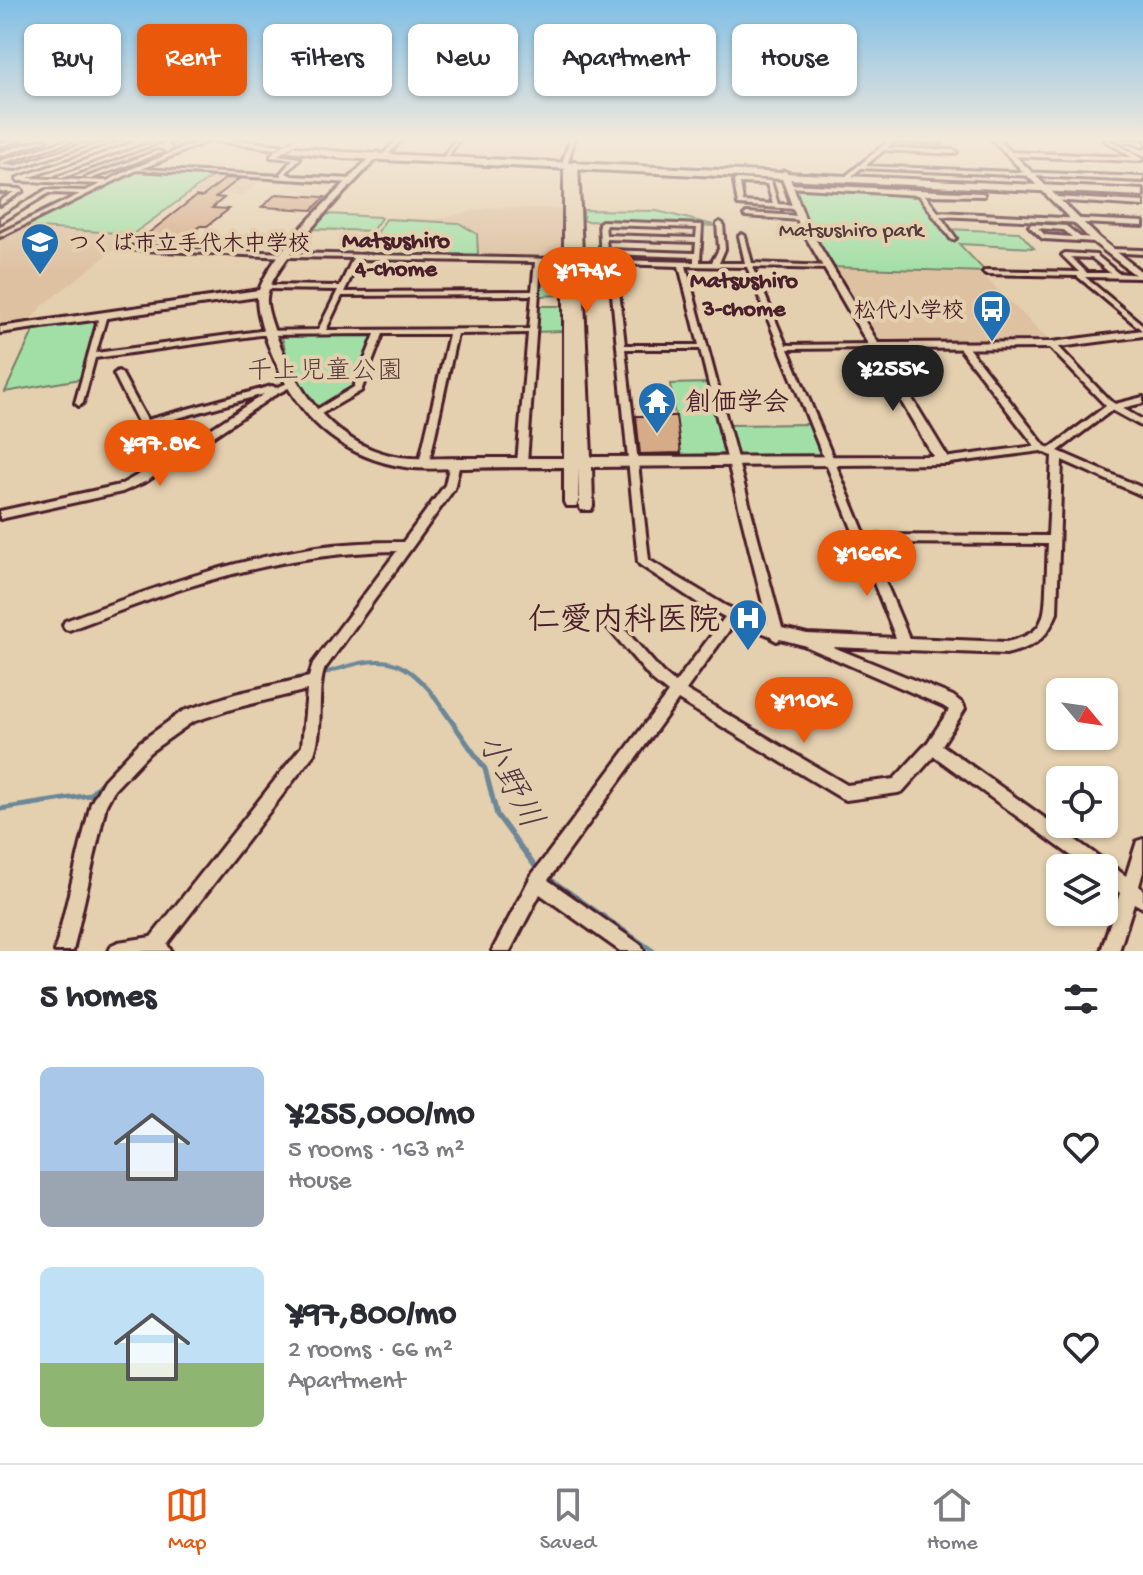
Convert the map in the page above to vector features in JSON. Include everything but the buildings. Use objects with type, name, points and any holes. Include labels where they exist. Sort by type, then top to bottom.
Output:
[{"type":"highway","points":[[990,184],[1042,186]]},
{"type":"highway","points":[[1011,184],[1143,191]]},
{"type":"street","points":[[0,235],[102,184]]},
{"type":"street","points":[[349,184],[287,255],[263,290],[272,332],[290,385],[314,415],[367,454],[424,463],[943,461],[1048,449],[1114,407],[1143,400]]},
{"type":"street","points":[[572,184],[578,504]]},
{"type":"street","points":[[737,184],[740,204],[776,206],[797,212]]},
{"type":"street","points":[[770,184],[776,206]]},
{"type":"street","points":[[788,184],[797,212],[943,461]]},
{"type":"street","points":[[843,184],[921,193],[982,195]]},
{"type":"street","points":[[1042,186],[1096,240],[1141,277]]},
{"type":"street","points":[[0,190],[20,191],[0,203]]},
{"type":"street","points":[[0,222],[48,191],[85,192]]},
{"type":"street","points":[[921,193],[953,238]]},
{"type":"street","points":[[1054,199],[1143,204]]},
{"type":"street","points":[[747,215],[797,212]]},
{"type":"street","points":[[934,214],[1143,224]]},
{"type":"street","points":[[0,222],[23,224]]},
{"type":"street","points":[[714,265],[722,249],[720,225],[602,223],[604,252],[623,347],[644,562],[731,618],[777,635],[807,640],[1006,648],[1027,644],[1038,636],[1051,613],[1057,456],[963,347]]},
{"type":"street","points":[[697,264],[700,226]]},
{"type":"street","points":[[1078,239],[1066,228],[1032,226],[1043,237],[1078,239],[1096,240]]},
{"type":"street","points":[[742,236],[749,265],[905,644]]},
{"type":"street","points":[[603,237],[699,240]]},
{"type":"street","points":[[123,247],[357,257],[828,267]]},
{"type":"street","points":[[1108,251],[1143,252]]},
{"type":"street","points":[[604,252],[698,255]]},
{"type":"street","points":[[1116,275],[1094,256],[1065,255],[1143,331]]},
{"type":"street","points":[[321,332],[357,257]]},
{"type":"street","points":[[522,463],[538,261]]},
{"type":"street","points":[[682,263],[777,635]]},
{"type":"street","points":[[986,272],[1141,277]]},
{"type":"street","points":[[0,330],[263,290],[536,293]]},
{"type":"street","points":[[79,403],[103,315]]},
{"type":"street","points":[[424,463],[454,331]]},
{"type":"street","points":[[91,356],[272,332],[533,331]]},
{"type":"street","points":[[783,347],[1052,345],[1143,331]]},
{"type":"street","points":[[314,415],[358,389],[380,332]]},
{"type":"street","points":[[1052,345],[1114,407],[1143,424]]},
{"type":"street","points":[[623,347],[703,347]]},
{"type":"street","points":[[118,374],[144,424],[157,469]]},
{"type":"street","points":[[144,424],[290,385]]},
{"type":"street","points":[[0,515],[122,488],[157,469],[270,394],[290,385]]},
{"type":"street","points":[[1048,449],[1143,492]]},
{"type":"street","points":[[118,951],[159,948],[309,749],[315,724],[313,682],[318,667],[450,486],[455,463]]},
{"type":"street","points":[[862,539],[1052,540]]},
{"type":"street","points":[[69,625],[189,579],[235,567],[328,548],[407,546]]},
{"type":"street","points":[[501,951],[537,882],[731,618]]},
{"type":"street","points":[[609,620],[657,676],[675,691],[846,793],[898,786],[933,747],[958,709],[948,701],[822,650],[807,640]]},
{"type":"street","points":[[64,951],[99,803],[109,785],[145,747],[188,716],[313,682]]},
{"type":"street","points":[[933,747],[1081,854]]},
{"type":"street","points":[[1110,951],[1143,847]]},
{"type":"street","points":[[1118,880],[1143,900]]},
{"type":"street","points":[[537,882],[635,951]]},
{"type":"shaded area","points":[[202,184],[255,184],[243,195],[191,193]]},
{"type":"shaded area","points":[[494,207],[562,209],[562,256],[554,259],[363,252],[387,217],[435,219]]},
{"type":"shaded area","name":"つくば市立手代木中学校","points":[[19,228],[133,235],[42,306],[28,323],[0,327],[0,238]]},
{"type":"shaded area","points":[[833,268],[981,273],[1051,342],[887,343],[877,338]]},
{"type":"green space","points":[[106,184],[201,184],[133,234],[22,227]]},
{"type":"green space","name":"Matsushiro park","points":[[789,186],[921,193],[945,229],[1019,232],[1034,248],[959,244],[986,272],[828,267],[804,227]]},
{"type":"green space","points":[[583,210],[657,211],[718,226],[584,221]]},
{"type":"green space","points":[[327,214],[381,218],[372,231],[313,229]]},
{"type":"green space","points":[[386,219],[459,223],[477,234],[478,254],[368,254],[365,252]]},
{"type":"green space","points":[[540,264],[563,265],[562,295],[538,296]]},
{"type":"green space","points":[[537,306],[563,306],[562,331],[535,332]]},
{"type":"green space","points":[[102,317],[80,379],[5,392],[35,327]]},
{"type":"green space","name":"千上児童公園","points":[[281,334],[375,336],[355,389],[316,410],[294,382]]},
{"type":"green space","points":[[709,383],[727,454],[681,455],[670,384]]},
{"type":"green space","points":[[810,424],[821,457],[740,458],[735,456],[727,425]]},
{"type":"waterway","name":"小野川","points":[[325,673],[360,663],[386,662],[410,672],[436,698]]},
{"type":"waterway","points":[[270,686],[305,676]]},
{"type":"waterway","name":"小野川","points":[[434,696],[485,769],[497,815],[537,869]]},
{"type":"waterway","points":[[186,711],[228,697]]},
{"type":"waterway","points":[[143,740],[163,726]]},
{"type":"waterway","points":[[0,809],[90,795],[104,780]]},
{"type":"waterway","name":"小野川","points":[[553,881],[653,951]]},
{"type":"place","name":"つくば市立手代木中学校","points":[[40,276]]},
{"type":"place","name":"松代小学校","points":[[992,343]]},
{"type":"place","name":"創価学会","points":[[657,435]]},
{"type":"place","name":"仁愛内科医院","points":[[748,652]]},
{"type":"district","name":"Matsushiro 4-chome","points":[[396,253]]},
{"type":"district","name":"Matsushiro 3-chome","points":[[744,293]]}]
